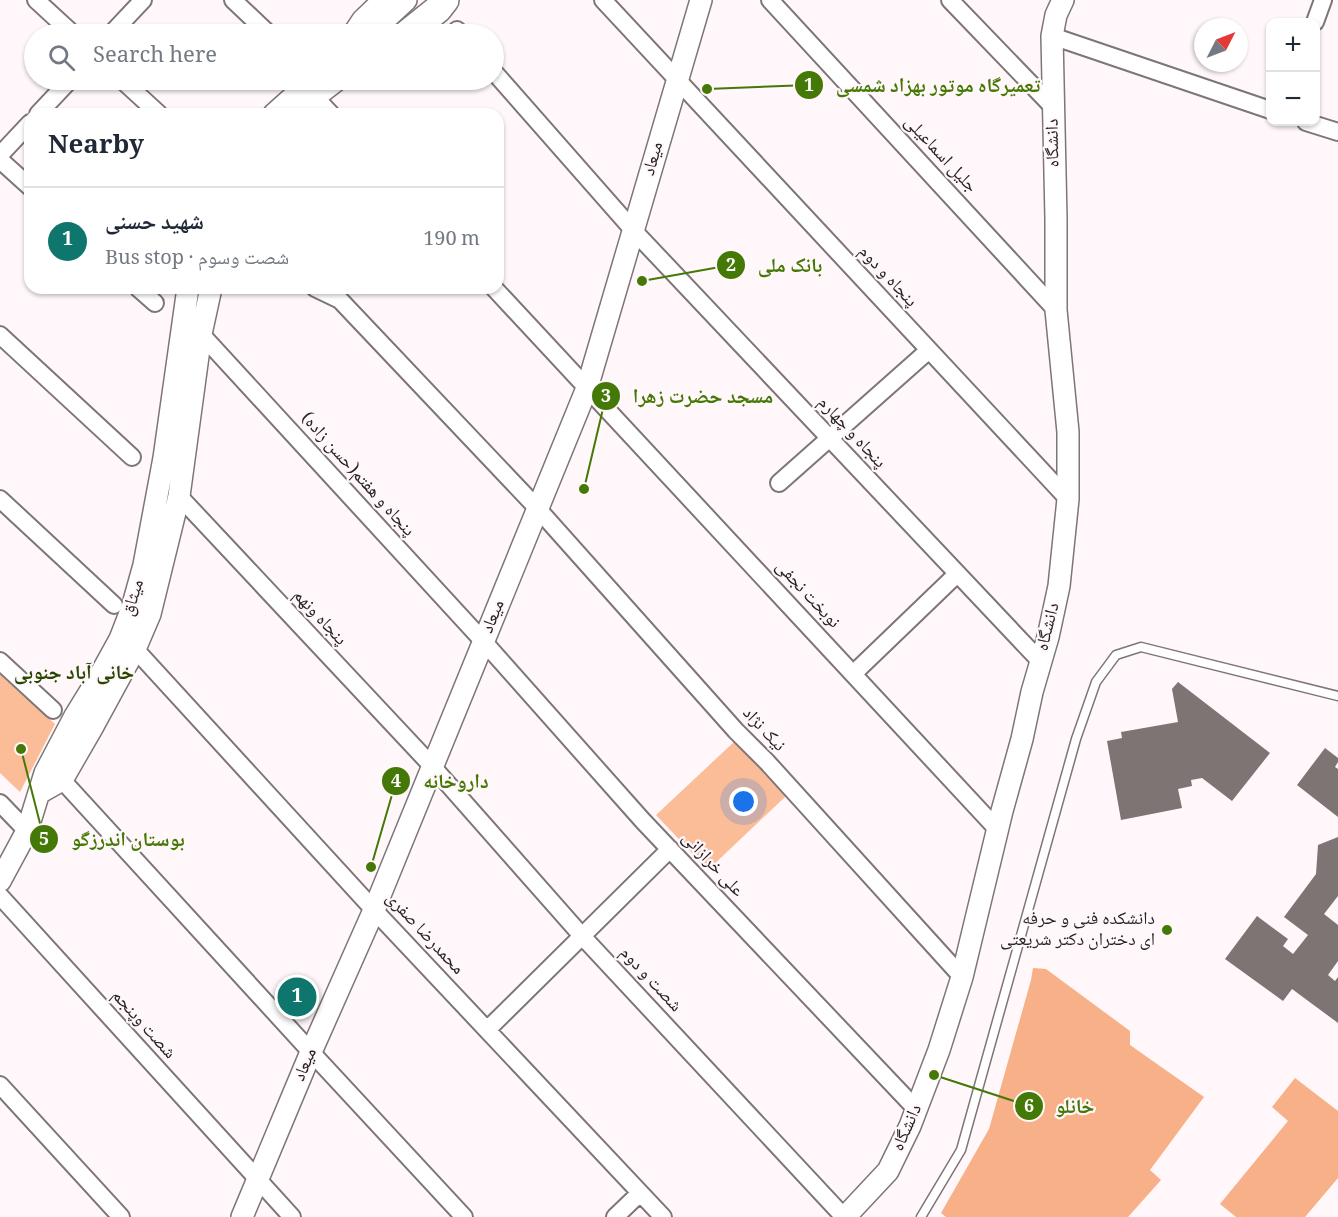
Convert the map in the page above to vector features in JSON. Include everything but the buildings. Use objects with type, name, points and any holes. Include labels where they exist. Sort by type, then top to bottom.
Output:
[{"type":"highway","points":[[364,24],[388,0]]},
{"type":"highway","points":[[419,24],[445,0]]},
{"type":"street","points":[[36,0],[62,24]]},
{"type":"street","points":[[120,24],[143,0]]},
{"type":"street","points":[[232,0],[258,24]]},
{"type":"street","points":[[379,24],[406,0]]},
{"type":"street","points":[[400,24],[421,0]]},
{"type":"street","name":"پنجاه و دوم","points":[[603,0],[1068,499]]},
{"type":"street","name":"میعاد","points":[[242,1217],[310,1052],[374,910],[587,388],[701,0]]},
{"type":"street","name":"جلیل اسماعیلی","points":[[770,0],[1056,310]]},
{"type":"street","points":[[950,0],[1054,108]]},
{"type":"street","name":"دانشگاه","points":[[845,1217],[888,1171],[917,1110],[939,1050],[962,977],[1059,586],[1068,499],[1068,432],[1056,310],[1052,36],[1056,15],[1063,0]]},
{"type":"street","points":[[1316,18],[1323,0]]},
{"type":"street","points":[[1052,36],[1266,109]]},
{"type":"street","name":"پنجاه و چهارم","points":[[504,83],[633,230],[1041,662]]},
{"type":"street","points":[[44,108],[61,90]]},
{"type":"street","points":[[133,90],[152,108]]},
{"type":"street","points":[[282,108],[310,90]]},
{"type":"street","points":[[301,108],[312,90]]},
{"type":"street","points":[[314,90],[327,108]]},
{"type":"street","points":[[1319,126],[1338,132]]},
{"type":"street","points":[[24,130],[0,158],[24,182]]},
{"type":"street","points":[[145,294],[155,303]]},
{"type":"street","name":"میثاق","points":[[62,780],[92,728],[127,644],[132,608],[144,565],[164,458],[187,294]]},
{"type":"street","name":"میثاق","points":[[0,881],[27,831],[45,772],[75,716],[99,677],[150,614],[178,496],[201,334],[210,294]]},
{"type":"street","name":"نیک نژاد","points":[[328,294],[340,300],[538,509],[736,731],[962,977]]},
{"type":"street","name":"نوبخت نجفی","points":[[500,294],[997,829]]},
{"type":"street","name":"(حسن زاده)پنجاه و هفتم","points":[[201,334],[484,642]]},
{"type":"street","points":[[0,335],[132,457]]},
{"type":"street","points":[[779,483],[929,350]]},
{"type":"street","name":"پنجاه ونهم","points":[[178,496],[432,766]]},
{"type":"street","points":[[0,499],[114,605]]},
{"type":"street","points":[[853,674],[957,574]]},
{"type":"street","name":"علی خرازانی","points":[[484,642],[643,821],[917,1110]]},
{"type":"street","name":"محمدرضا صفری","points":[[127,644],[663,1217]]},
{"type":"street","points":[[0,661],[52,710]]},
{"type":"street","name":"شصت و دوم","points":[[432,766],[582,936],[845,1217]]},
{"type":"street","points":[[39,794],[62,780],[464,1217]]},
{"type":"street","points":[[0,803],[27,831]]},
{"type":"street","points":[[487,1030],[670,849]]},
{"type":"street","name":"شصت وپنجم","points":[[0,896],[292,1217]]},
{"type":"street","points":[[0,1085],[121,1217]]},
{"type":"street","points":[[615,1217],[640,1193]]},
{"type":"lane","points":[[921,1217],[961,1150],[1076,739],[1096,682],[1116,655],[1141,646],[1338,696]]},
{"type":"shaded area","points":[[0,674],[55,724],[20,792],[0,773]]},
{"type":"shaded area","points":[[735,741],[787,795],[708,870],[656,815]]},
{"type":"shaded area","points":[[1033,968],[1046,969],[1130,1031],[1130,1045],[1204,1097],[1150,1170],[1161,1180],[1128,1217],[946,1217],[941,1213],[989,1129]]},
{"type":"shaded area","points":[[1295,1078],[1338,1111],[1338,1178],[1305,1217],[1236,1217],[1220,1204],[1288,1121],[1272,1107]]},
{"type":"place","name":"تعمیرگاه موتور بهزاد شمسی","points":[[707,89]]},
{"type":"place","name":"بانک ملی","points":[[642,281]]},
{"type":"place","name":"مسجد حضرت زهرا","points":[[584,489]]},
{"type":"place","name":"بوستان اندرزگو","points":[[21,749]]},
{"type":"place","name":"داروخانه","points":[[371,867]]},
{"type":"place","name":"دانشکده فنی و حرفه ای دختران دکتر شریعتی","points":[[1167,930]]},
{"type":"place","name":"شهید حسنی","points":[[297,997]]},
{"type":"place","name":"خانلو","points":[[934,1075]]},
{"type":"district","name":"خانی آباد جنوبی","points":[[74,675]]}]
